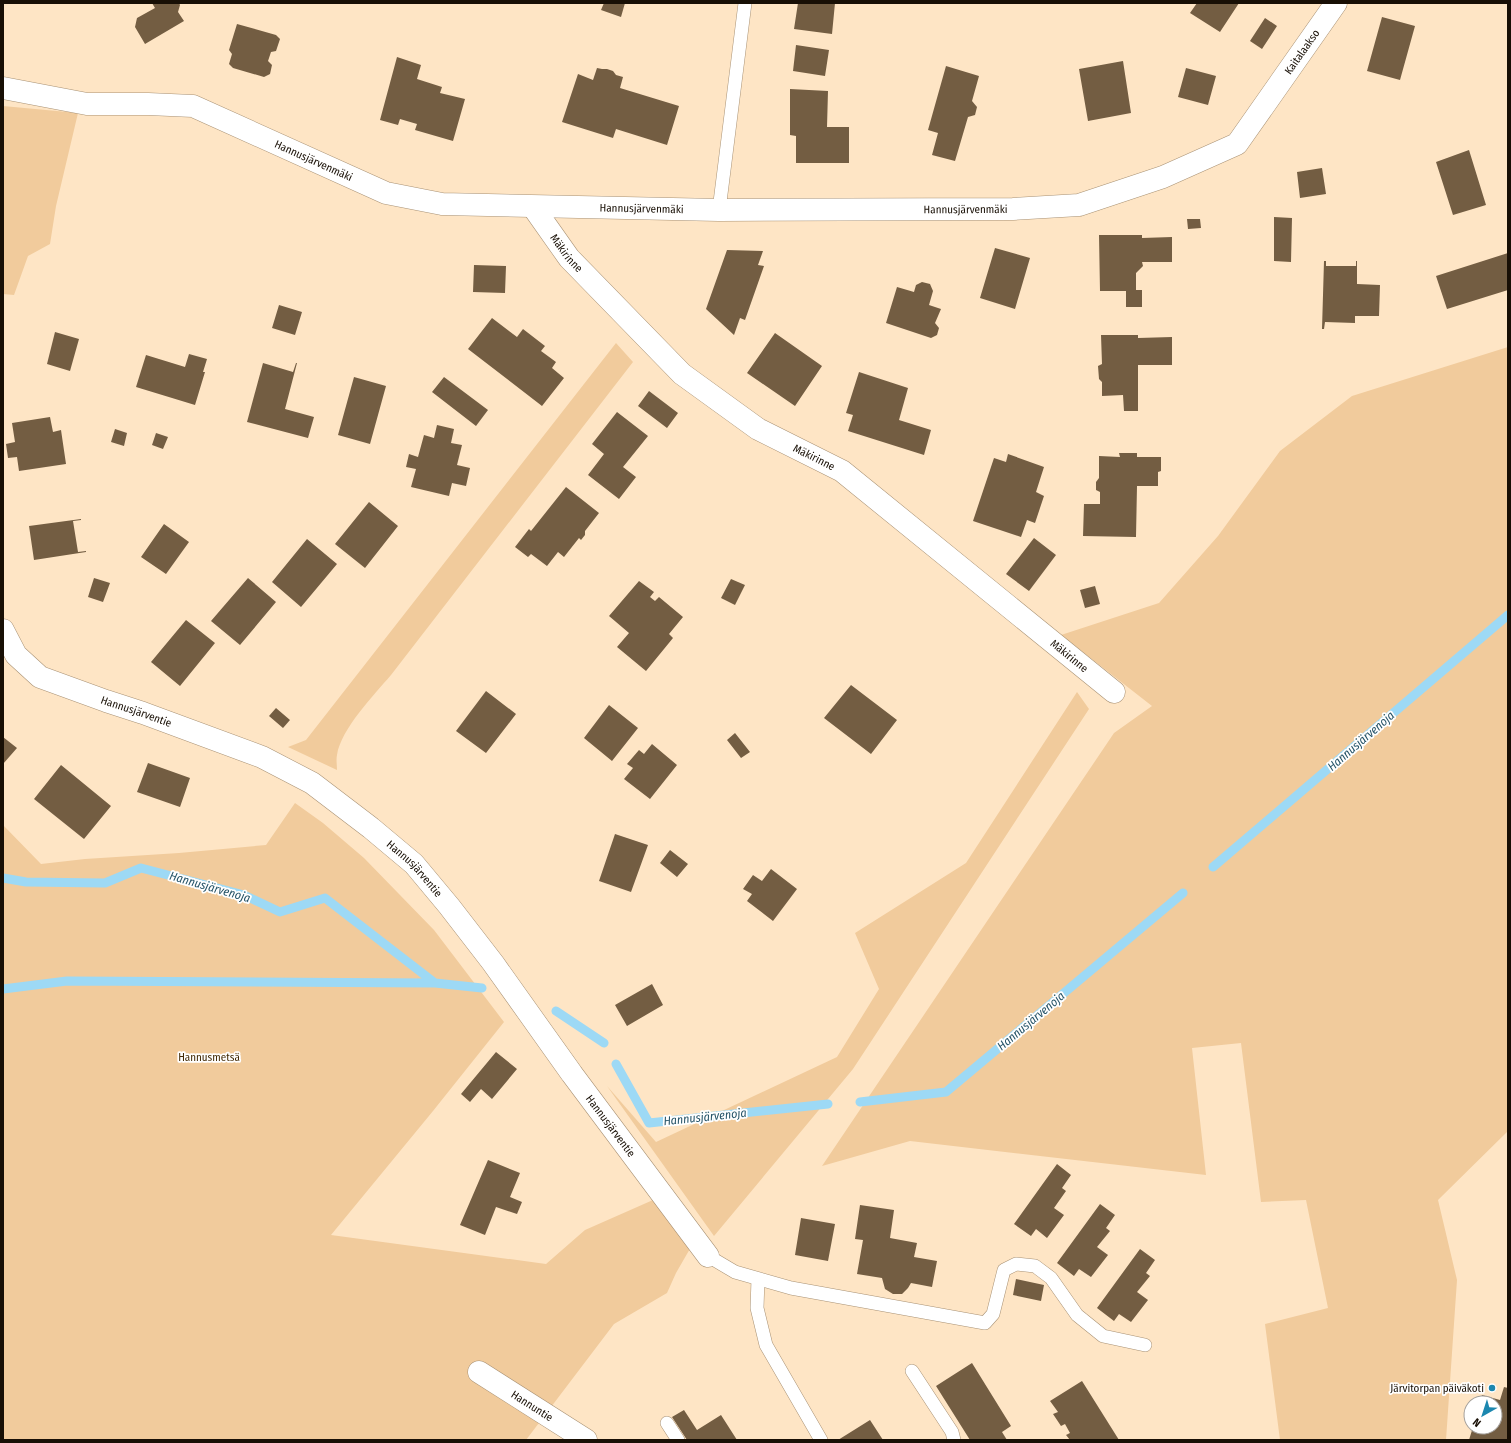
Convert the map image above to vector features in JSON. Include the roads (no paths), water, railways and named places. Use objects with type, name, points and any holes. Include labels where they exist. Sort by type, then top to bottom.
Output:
[{"type":"street","name":"Kaitalaakso","points":[[1268,101],[1336,3]]},
{"type":"street","name":"Hannusjärvenmäki","points":[[3,88],[87,104],[193,106],[386,193],[442,204],[719,210],[1013,209],[1079,205],[1163,177],[1237,144],[1268,101]]},
{"type":"street","name":"Mäkirinne","points":[[534,207],[569,258],[682,374],[758,429],[842,471],[1114,692]]},
{"type":"street","name":"Hannusjärventie","points":[[3,630],[16,655],[40,677],[143,713],[268,761],[312,783],[371,828],[414,864],[493,963],[572,1074],[708,1256]]},
{"type":"street","name":"Hannuntie","points":[[479,1372],[586,1440]]},
{"type":"lane","points":[[719,210],[745,3]]},
{"type":"lane","points":[[708,1256],[735,1272],[791,1288],[985,1323],[993,1314],[1004,1270],[1016,1264],[1035,1266],[1051,1278],[1077,1315],[1103,1336],[1144,1345]]},
{"type":"lane","points":[[758,1279],[756,1308],[766,1345],[821,1440]]},
{"type":"lane","points":[[912,1371],[952,1432],[954,1440]]},
{"type":"lane","points":[[667,1423],[678,1440]]},
{"type":"waterway","name":"Hannusjärvenoja","points":[[1213,867],[1508,615]]},
{"type":"waterway","name":"Hannusjärvenoja","points":[[3,878],[26,882],[105,883],[141,868],[244,895],[280,912],[325,898],[435,983],[482,988]]},
{"type":"waterway","name":"Hannusjärvenoja","points":[[860,1102],[946,1092],[1183,893]]},
{"type":"waterway","points":[[3,989],[67,981],[435,983]]},
{"type":"waterway","name":"Hannusjärvenoja","points":[[556,1011],[604,1043]]},
{"type":"waterway","name":"Hannusjärvenoja","points":[[616,1064],[649,1123],[828,1104]]},
{"type":"place","name":"Järvitorpan päiväkoti","points":[[1492,1388]]},
{"type":"park label","name":"Hannusmetsä","points":[[209,1057]]}]
